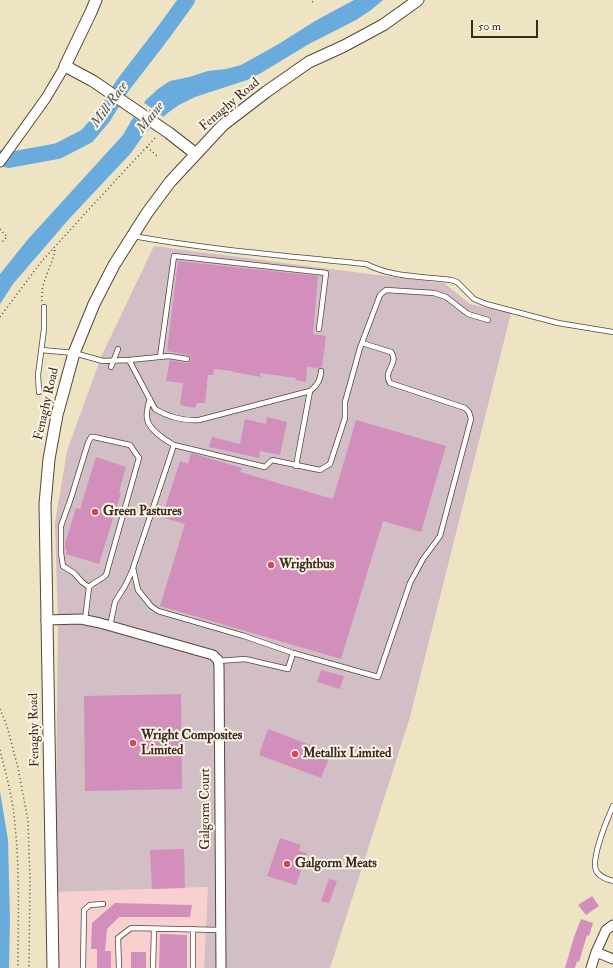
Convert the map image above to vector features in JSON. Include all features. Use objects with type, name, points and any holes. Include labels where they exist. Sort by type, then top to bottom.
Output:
[{"type":"street","points":[[2,158],[46,98],[65,66],[92,12],[96,0]]},
{"type":"street","name":"Fenaghy Road","points":[[52,968],[45,504],[48,466],[57,415],[74,353],[94,304],[114,265],[147,213],[170,182],[223,125],[303,66],[383,25],[418,0]]},
{"type":"street","points":[[65,66],[93,81],[169,133],[196,154]]},
{"type":"street","points":[[46,620],[85,620],[213,656],[218,661]]},
{"type":"street","name":"Galgorm Court","points":[[218,661],[221,968]]},
{"type":"street","points":[[592,968],[596,952],[606,930],[613,925]]},
{"type":"street","points":[[596,952],[613,959]]},
{"type":"lane","points":[[132,236],[170,243],[225,250],[366,264],[388,273],[451,280],[457,282],[474,299],[486,304],[558,323],[613,332]]},
{"type":"lane","points":[[160,357],[174,256],[326,273],[319,329]]},
{"type":"lane","points":[[150,399],[146,419],[161,438],[174,445],[265,468],[272,460],[320,470],[330,464],[345,418],[344,402],[362,343],[380,295],[386,290],[434,294],[446,297],[468,314],[488,320]]},
{"type":"lane","points":[[39,392],[38,375],[44,329],[44,307]]},
{"type":"lane","points":[[133,568],[138,590],[151,606],[158,611],[244,636],[293,653],[378,677],[410,583],[423,559],[440,536],[471,419],[469,412],[465,408],[390,383],[388,375],[394,360],[394,356],[391,352],[362,343]]},
{"type":"lane","points":[[111,366],[118,349]]},
{"type":"lane","points":[[41,350],[74,353],[103,361],[169,356],[187,358]]},
{"type":"lane","points":[[129,360],[156,409],[163,414],[185,421],[200,420],[310,391],[317,386],[321,377],[321,371]]},
{"type":"lane","points":[[296,466],[310,391]]},
{"type":"lane","points":[[85,620],[89,587],[103,578],[106,574],[139,458],[130,445],[94,437],[91,437],[88,443],[61,526],[61,553],[63,566],[74,573],[89,587]]},
{"type":"lane","points":[[110,626],[115,602],[126,586],[133,568],[174,445]]},
{"type":"lane","points":[[218,661],[245,659],[288,669],[293,653]]},
{"type":"lane","points":[[613,806],[603,828],[595,862],[596,871],[602,878],[613,881]]},
{"type":"lane","points":[[83,968],[84,910],[90,905],[103,904]]},
{"type":"lane","points":[[119,968],[118,938],[131,928],[220,930]]},
{"type":"lane","points":[[154,929],[154,968]]},
{"type":"lane","points":[[193,930],[193,968]]},
{"type":"path","points":[[312,2],[316,0]]},
{"type":"path","points":[[0,317],[55,246],[155,138]]},
{"type":"path","points":[[147,147],[158,157]]},
{"type":"path","points":[[0,229],[7,237],[2,242]]},
{"type":"path","points":[[44,307],[42,300],[42,289],[48,268],[54,255],[55,246]]},
{"type":"path","points":[[0,709],[7,726],[18,768],[28,821],[30,879],[29,968]]},
{"type":"path","points":[[0,750],[9,784],[15,824],[18,878],[18,968]]},
{"type":"shaded area","points":[[154,246],[444,283],[470,304],[511,313],[410,717],[330,968],[204,968],[208,887],[55,892],[58,623],[55,523],[67,451],[101,357]]},
{"type":"shaded area","points":[[208,887],[204,968],[57,968],[55,892]]},
{"type":"water","name":"Maine","points":[[354,0],[383,0],[356,20],[309,44],[261,73],[247,80],[195,97],[169,112],[145,133],[131,153],[69,219],[13,284],[0,304],[0,274],[29,238],[123,135],[146,100],[158,89],[170,81],[208,71],[226,69],[241,65],[277,45],[315,21]]},
{"type":"water","points":[[0,791],[8,840],[10,919],[9,968],[0,968]]},
{"type":"pier","points":[[143,102],[165,118],[152,130],[132,116]]},
{"type":"building","points":[[178,261],[318,276],[313,334],[326,336],[322,367],[307,367],[306,382],[295,380],[296,378],[260,373],[261,377],[233,371],[214,369],[213,375],[208,375],[205,403],[197,403],[195,408],[180,405],[183,383],[166,381],[170,360],[187,363],[190,362],[191,359],[188,355],[167,351]]},
{"type":"building","points":[[267,417],[287,422],[280,455],[260,451],[259,458],[209,447],[212,437],[240,444],[245,419],[266,424]]},
{"type":"building","name":"Wrightbus","points":[[356,420],[446,446],[421,532],[383,521],[341,659],[160,606],[185,524],[162,517],[180,461],[188,464],[191,453],[242,468],[240,472],[333,499]]},
{"type":"building","name":"Green Pastures","points":[[96,457],[126,467],[119,492],[121,493],[99,564],[66,554],[67,550],[65,549],[65,544],[76,508],[80,509]]},
{"type":"building","points":[[321,670],[344,676],[340,689],[317,682]]},
{"type":"building","name":"Wright Composites Limited","points":[[181,694],[182,789],[85,791],[84,696]]},
{"type":"building","name":"Metallix Limited","points":[[268,729],[331,753],[321,778],[259,755]]},
{"type":"building","name":"Galgorm Meats","points":[[280,838],[301,845],[299,851],[307,853],[296,885],[267,876]]},
{"type":"building","points":[[184,849],[185,888],[152,889],[150,850]]},
{"type":"building","points":[[329,879],[337,881],[329,903],[321,901]]},
{"type":"building","points":[[592,896],[599,906],[586,915],[578,905]]},
{"type":"building","points":[[115,903],[192,905],[190,917],[119,917],[107,929],[105,951],[111,951],[111,968],[97,968],[97,949],[91,949],[92,923]]},
{"type":"building","points":[[581,919],[593,923],[589,936],[587,935],[579,962],[577,961],[575,968],[565,968],[574,937]]},
{"type":"building","points":[[160,934],[187,935],[187,968],[159,968]]},
{"type":"building","points":[[131,952],[146,952],[146,968],[131,968]]},
{"type":"waterway","name":"Mill Race","points":[[0,158],[9,160],[58,151],[87,136],[103,117],[123,85],[187,0]]},
{"type":"place","name":"Green Pastures","points":[[95,512]]},
{"type":"place","name":"Wrightbus","points":[[271,565]]},
{"type":"place","name":"Wright Composites Limited","points":[[133,743]]},
{"type":"place","name":"Metallix Limited","points":[[295,754]]},
{"type":"place","name":"Galgorm Meats","points":[[287,864]]}]
